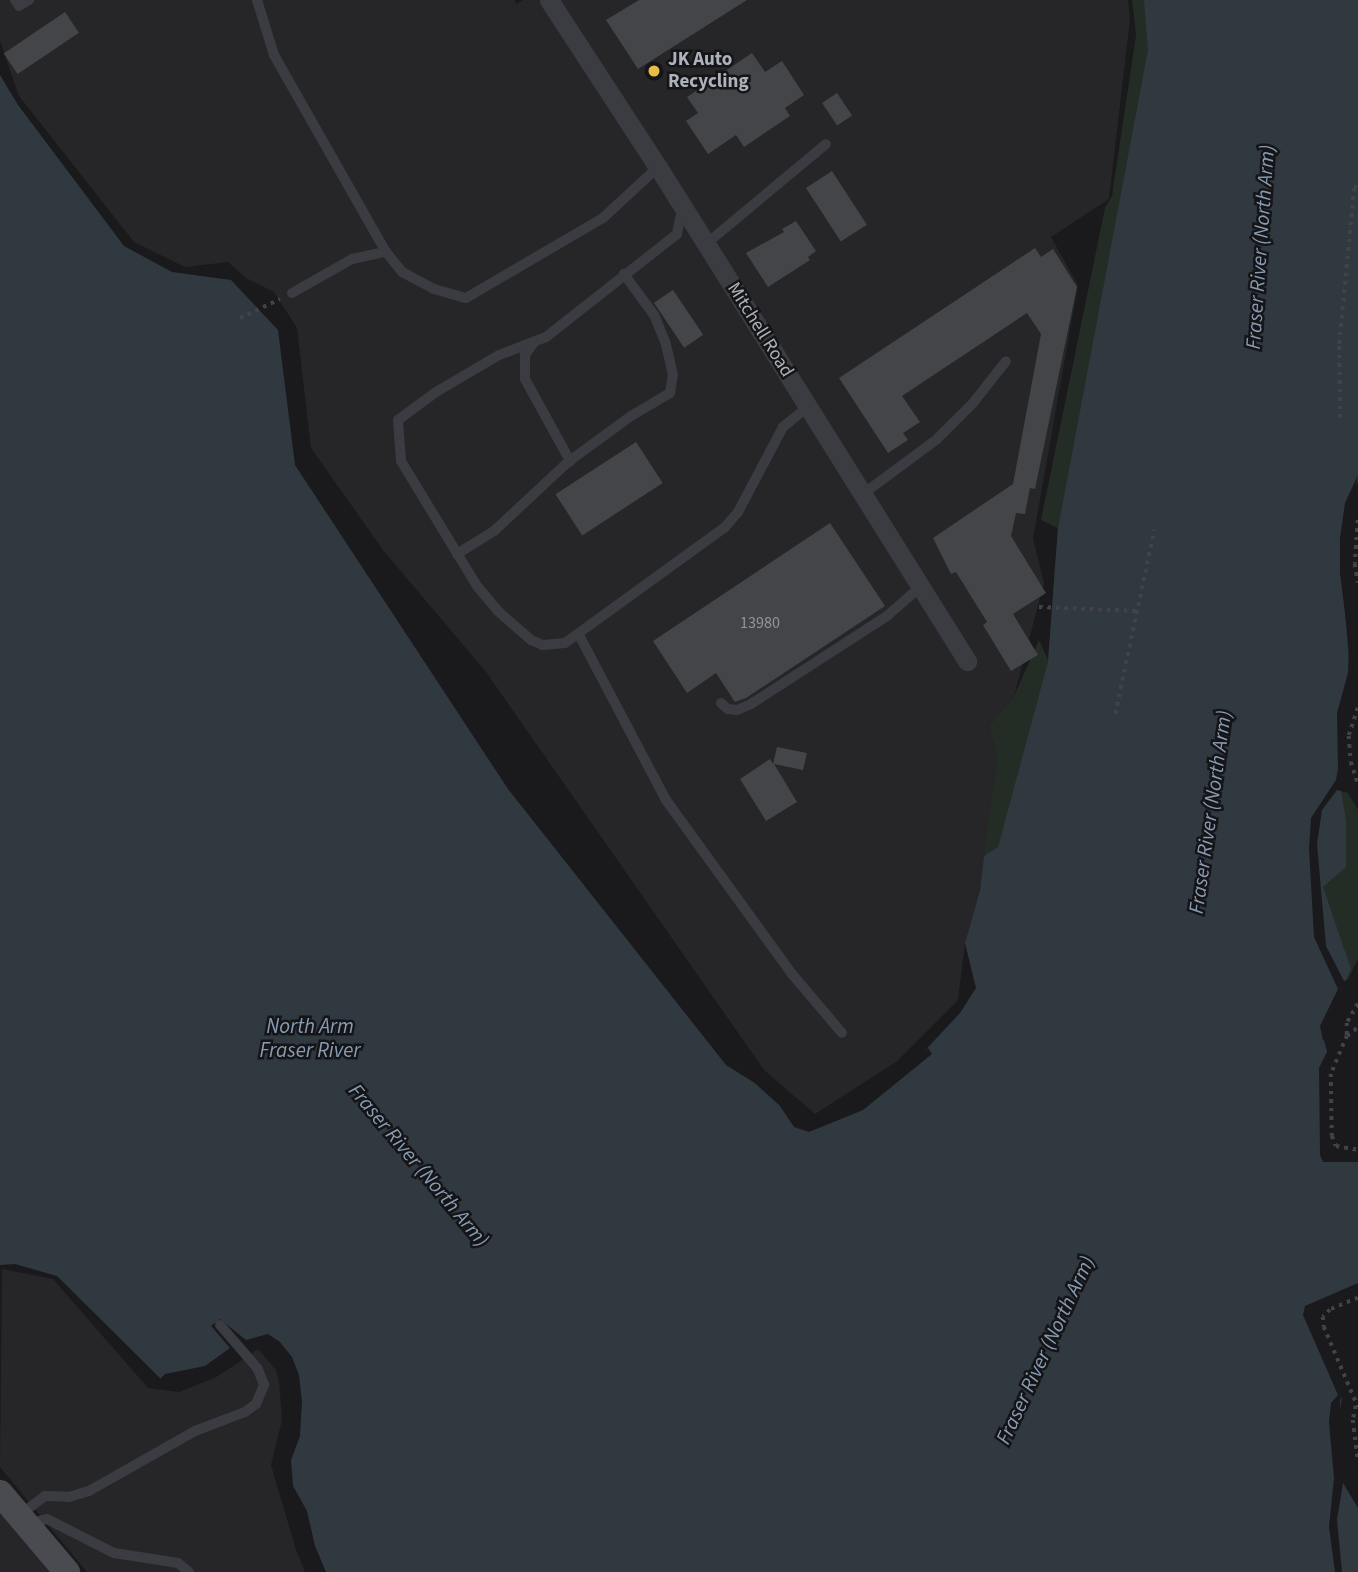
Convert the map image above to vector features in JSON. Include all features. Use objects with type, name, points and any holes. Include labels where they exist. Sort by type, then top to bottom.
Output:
[{"type":"street","name":"Mitchell Road","points":[[549,0],[659,167],[967,662]]},
{"type":"street","points":[[0,1493],[67,1572]]},
{"type":"lane","points":[[15,0],[19,6],[29,0]]},
{"type":"lane","points":[[257,0],[274,55],[386,252],[402,272],[434,289],[466,298],[603,218],[659,167]]},
{"type":"lane","points":[[706,244],[826,144]]},
{"type":"lane","points":[[683,206],[677,234],[546,337],[499,355],[436,392],[398,420],[401,461],[457,554],[499,612],[531,640],[556,646],[579,635],[725,527],[738,512],[783,427],[808,407]]},
{"type":"lane","points":[[292,293],[352,259],[386,252]]},
{"type":"lane","points":[[457,554],[494,531],[570,461],[631,416],[670,393],[673,374],[666,344],[654,315],[624,274]]},
{"type":"lane","points":[[536,340],[525,355],[525,379],[570,461]]},
{"type":"lane","points":[[863,494],[937,439],[973,403],[1006,361]]},
{"type":"lane","points":[[721,703],[728,709],[737,710],[751,704],[887,616],[920,587]]},
{"type":"lane","points":[[579,635],[666,800],[792,974],[842,1033]]},
{"type":"lane","points":[[23,1520],[45,1496],[69,1497],[89,1491],[195,1431],[245,1412],[256,1404],[264,1385],[258,1368],[220,1325]]},
{"type":"lane","points":[[23,1520],[47,1519],[114,1553],[178,1563],[189,1572]]},
{"type":"path","points":[[1340,418],[1339,344],[1354,187],[1358,187]]},
{"type":"path","points":[[240,318],[292,293]]},
{"type":"path","points":[[1358,520],[1355,564],[1358,583]]},
{"type":"path","points":[[1115,715],[1154,530]]},
{"type":"path","points":[[1039,607],[1137,611]]},
{"type":"path","points":[[1358,708],[1349,736],[1351,762],[1358,784]]},
{"type":"path","points":[[1358,1004],[1347,1023],[1347,1036],[1332,1074],[1332,1136],[1336,1146],[1358,1150]]},
{"type":"path","points":[[1347,1036],[1358,1027]]},
{"type":"path","points":[[1358,1298],[1330,1310],[1323,1317],[1324,1327],[1357,1405],[1353,1420],[1358,1459]]},
{"type":"shaded area","points":[[0,0],[514,0],[517,4],[523,0],[1128,0],[1130,19],[1109,199],[1051,237],[1078,285],[1033,539],[1044,583],[1014,696],[989,726],[997,756],[980,890],[965,943],[958,1000],[896,1062],[815,1114],[764,1070],[486,672],[383,550],[311,448],[297,328],[274,292],[246,278],[228,262],[185,267],[134,242],[19,96],[0,41]]},
{"type":"shaded area","points":[[1132,0],[1169,0],[1146,337],[998,847],[984,856],[997,756],[989,726],[1014,696],[1039,640],[1048,660],[1058,528],[1041,520],[1105,208],[1112,196],[1136,35]]},
{"type":"shaded area","points":[[1338,790],[1348,793],[1358,810],[1358,959],[1348,980],[1344,981],[1319,877]]},
{"type":"shaded area","points":[[2,1269],[53,1279],[148,1388],[179,1392],[214,1378],[241,1361],[211,1326],[258,1349],[276,1370],[279,1381],[282,1420],[271,1465],[305,1572],[87,1572],[0,1467]]},
{"type":"shaded area","points":[[0,1493],[67,1572],[0,1572]]},
{"type":"water","name":"North Arm Fraser River","points":[[1144,0],[1358,0],[1358,482],[1348,498],[1340,555],[1350,669],[1338,719],[1339,780],[1346,820],[1346,867],[1323,887],[1351,969],[1322,1032],[1330,1063],[1327,1135],[1347,1155],[1358,1155],[1358,1293],[1319,1309],[1316,1326],[1343,1388],[1338,1428],[1347,1475],[1358,1497],[1358,1572],[318,1572],[287,1477],[290,1385],[286,1371],[262,1345],[214,1373],[162,1380],[57,1276],[15,1264],[0,1265],[0,75],[18,105],[124,246],[172,272],[231,280],[278,330],[295,465],[508,789],[726,1065],[785,1102],[805,1121],[818,1123],[866,1099],[917,1059],[960,1013],[976,988],[965,943],[980,890],[984,856],[998,847],[1048,662],[1058,528],[1148,50]]},
{"type":"pier","points":[[1358,475],[1344,555],[1353,669],[1341,720],[1345,792],[1337,790],[1322,810],[1317,844],[1326,946],[1344,981],[1348,980],[1354,967],[1355,969],[1323,1041],[1320,1026],[1338,989],[1314,937],[1309,848],[1311,818],[1336,780],[1338,768],[1337,713],[1348,673],[1349,645],[1340,573],[1340,538],[1345,503]]},
{"type":"pier","points":[[1330,1046],[1333,1063],[1331,1134],[1348,1152],[1358,1152],[1358,1162],[1323,1162],[1320,1155],[1319,1068]]},
{"type":"pier","points":[[928,1048],[932,1054],[863,1110],[809,1132],[794,1127],[780,1106],[746,1075],[787,1099],[806,1118],[818,1120],[864,1096]]},
{"type":"pier","points":[[1358,1283],[1358,1297],[1322,1312],[1320,1325],[1346,1387],[1340,1400],[1341,1428],[1350,1474],[1358,1489],[1358,1508],[1343,1483],[1337,1520],[1342,1572],[1335,1572],[1329,1527],[1334,1478],[1329,1422],[1331,1403],[1338,1395],[1303,1315],[1305,1306]]},
{"type":"pier","points":[[220,1319],[246,1340],[268,1334],[280,1342],[292,1357],[299,1375],[302,1401],[300,1436],[291,1460],[293,1486],[307,1511],[315,1546],[326,1572],[314,1572],[304,1550],[284,1477],[286,1386],[283,1372],[272,1359],[258,1349],[216,1377],[194,1385],[158,1381],[165,1374],[205,1366],[230,1348],[211,1326]]},
{"type":"building","points":[[639,0],[747,0],[638,69],[606,20]]},
{"type":"building","points":[[65,12],[79,33],[18,74],[4,53]]},
{"type":"building","points":[[752,53],[765,72],[782,61],[804,95],[785,108],[790,116],[744,147],[736,135],[708,154],[686,121],[698,113],[687,97]]},
{"type":"building","points":[[837,93],[852,115],[837,125],[822,103]]},
{"type":"building","points":[[832,171],[867,225],[841,242],[806,188]]},
{"type":"building","points":[[796,221],[816,251],[808,257],[810,260],[768,287],[746,253],[784,232],[782,229]]},
{"type":"building","points":[[1035,248],[1041,257],[1053,249],[1077,287],[1035,489],[1030,488],[1025,514],[1016,513],[1011,536],[1046,593],[1013,614],[1038,655],[1011,671],[983,625],[987,622],[956,572],[951,574],[933,538],[1013,484],[1041,334],[1027,313],[902,396],[920,422],[903,433],[908,440],[888,453],[839,378]]},
{"type":"building","points":[[673,290],[703,335],[684,348],[654,303]]},
{"type":"building","points":[[636,442],[663,483],[582,535],[555,494]]},
{"type":"building","points":[[830,523],[885,606],[746,698],[735,702],[716,673],[687,693],[653,641]]},
{"type":"building","points":[[777,747],[807,753],[803,770],[774,764],[797,802],[766,821],[740,779],[770,759],[773,764]]},
{"type":"place","name":"JK Auto Recycling","points":[[654,71]]},
{"type":"water label","name":"Fraser River (North Arm)","points":[[1260,247]]},
{"type":"water label","name":"Fraser River (North Arm)","points":[[1210,812]]},
{"type":"water label","name":"Fraser River (North Arm)","points":[[419,1165]]},
{"type":"water label","name":"Fraser River (North Arm)","points":[[1045,1350]]}]
